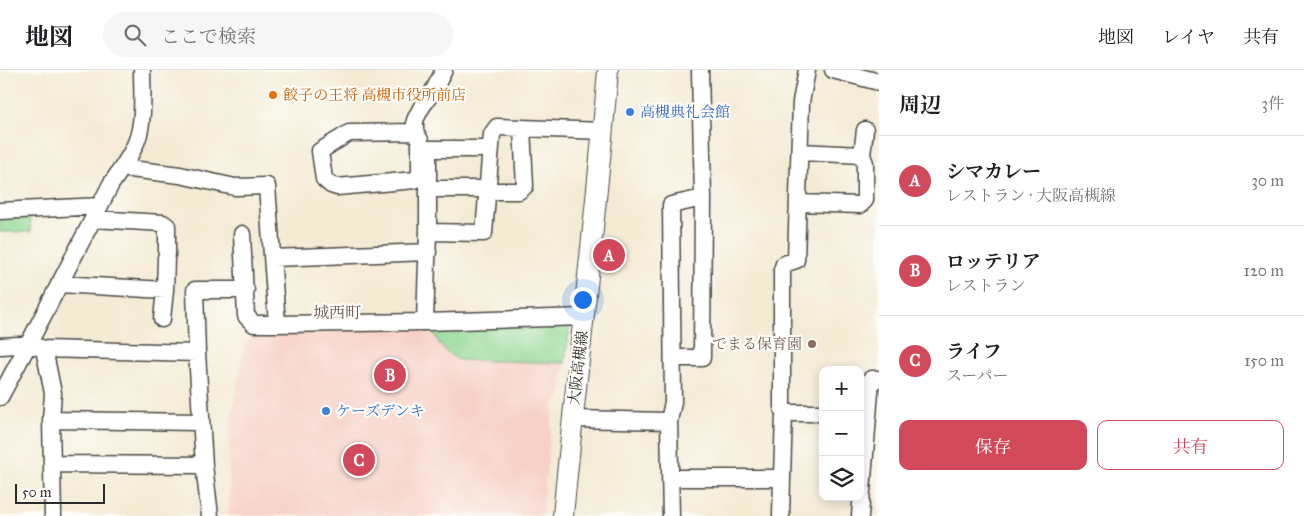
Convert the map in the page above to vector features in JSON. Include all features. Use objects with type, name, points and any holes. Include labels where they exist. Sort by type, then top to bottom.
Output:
[{"type":"main road","name":"大阪高槻線","points":[[563,516],[608,70]]},
{"type":"street","points":[[0,397],[36,347],[59,284],[111,184],[138,138],[142,70]]},
{"type":"street","points":[[415,132],[349,133],[320,151],[324,179],[337,187],[415,180],[420,174],[420,140],[415,132],[415,120],[444,70]]},
{"type":"street","points":[[673,358],[702,358],[703,198],[700,70]]},
{"type":"street","points":[[781,516],[784,413],[782,407],[782,270],[784,264],[796,260],[801,102],[807,70]]},
{"type":"street","points":[[833,70],[879,82]]},
{"type":"street","points":[[428,232],[484,233],[490,149],[492,134],[497,127],[603,131]]},
{"type":"street","points":[[428,189],[519,192],[525,186],[522,128]]},
{"type":"street","points":[[799,203],[860,205],[865,200],[869,160],[864,130]]},
{"type":"street","points":[[425,322],[428,252],[428,149],[490,149]]},
{"type":"street","points":[[800,152],[869,160]]},
{"type":"street","points":[[122,168],[180,175],[235,186],[268,186],[277,324]]},
{"type":"street","points":[[671,516],[669,420],[673,402],[672,205],[703,198]]},
{"type":"street","points":[[0,211],[96,213],[163,223],[167,226],[167,254],[162,319]]},
{"type":"street","points":[[242,234],[246,316],[254,324],[425,322],[584,317]]},
{"type":"street","points":[[273,258],[428,252]]},
{"type":"street","points":[[59,284],[165,290]]},
{"type":"street","points":[[210,516],[201,422],[195,290],[246,290]]},
{"type":"street","points":[[0,346],[197,353]]},
{"type":"street","points":[[36,347],[53,393],[51,420],[53,516]]},
{"type":"street","points":[[864,412],[871,379],[879,379]]},
{"type":"street","points":[[784,413],[819,412]]},
{"type":"street","points":[[572,419],[669,420]]},
{"type":"street","points":[[51,420],[201,422]]},
{"type":"street","points":[[860,516],[862,456]]},
{"type":"street","points":[[52,464],[204,465]]},
{"type":"street","points":[[671,478],[782,478]]},
{"type":"shaded area","points":[[551,320],[570,326],[560,399],[554,403],[542,516],[229,516],[229,434],[244,346],[254,331]]},
{"type":"green space","points":[[30,216],[31,232],[0,232],[0,218]]},
{"type":"green space","points":[[551,320],[570,326],[565,363],[460,360],[449,354],[442,347],[431,326]]},
{"type":"place","name":"餃子の王将 高槻市役所前店","points":[[273,95]]},
{"type":"place","name":"高槻典礼会館","points":[[630,112]]},
{"type":"place","name":"シマカレー","points":[[609,255]]},
{"type":"place","name":"でまる保育園","points":[[812,344]]},
{"type":"place","name":"ロッテリア","points":[[390,375]]},
{"type":"place","name":"ケーズデンキ","points":[[326,411]]},
{"type":"place","name":"ライフ","points":[[359,460]]},
{"type":"district","name":"城西町","points":[[337,312]]}]
